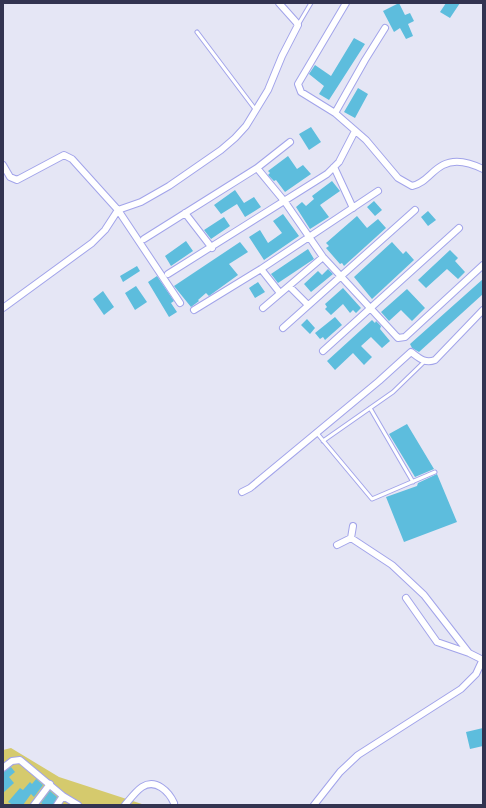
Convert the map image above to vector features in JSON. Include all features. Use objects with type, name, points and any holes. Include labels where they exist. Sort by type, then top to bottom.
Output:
[{"type":"street","points":[[3,308],[92,243],[105,230],[118,210],[141,202],[169,186],[221,150],[246,126],[268,90],[282,56],[298,25],[279,3]]},
{"type":"street","points":[[346,3],[298,84],[301,92],[335,113],[366,140],[398,178],[412,186],[420,184],[443,164],[466,161],[483,169]]},
{"type":"street","points":[[335,113],[385,28]]},
{"type":"street","points":[[168,274],[212,248],[327,174],[334,167],[355,131]]},
{"type":"street","points":[[144,239],[257,168],[290,142]]},
{"type":"street","points":[[3,165],[10,177],[17,180],[64,155],[78,163],[118,210],[180,303]]},
{"type":"street","points":[[334,167],[353,208]]},
{"type":"street","points":[[257,168],[285,202],[323,257],[398,338],[405,337],[483,265]]},
{"type":"street","points":[[194,310],[261,269],[378,190]]},
{"type":"street","points":[[283,328],[415,210]]},
{"type":"street","points":[[185,213],[212,248]]},
{"type":"street","points":[[324,352],[459,228]]},
{"type":"street","points":[[263,308],[323,257]]},
{"type":"street","points":[[261,269],[280,293]]},
{"type":"street","points":[[289,286],[308,305]]},
{"type":"street","points":[[242,492],[250,488],[379,381],[411,352],[425,361],[435,360],[483,310]]},
{"type":"street","points":[[351,538],[353,526]]},
{"type":"street","points":[[337,545],[351,538]]},
{"type":"street","points":[[351,538],[392,565],[424,595],[469,653]]},
{"type":"street","points":[[314,805],[348,764],[358,755],[461,689],[476,674],[483,659],[436,642],[406,598]]},
{"type":"street","points":[[3,768],[12,761],[20,760],[63,796],[78,805]]},
{"type":"street","points":[[34,805],[50,784]]},
{"type":"street","points":[[125,805],[138,790],[148,784],[159,786],[169,793],[174,803]]},
{"type":"street","points":[[57,805],[63,796]]},
{"type":"lane","points":[[298,25],[311,3]]},
{"type":"lane","points":[[196,32],[255,109]]},
{"type":"lane","points":[[323,441],[393,392],[425,361]]},
{"type":"lane","points":[[370,408],[413,482]]},
{"type":"lane","points":[[316,432],[372,499],[435,472]]},
{"type":"shaded area","points":[[11,748],[59,777],[145,805],[3,805],[3,750]]},
{"type":"building","points":[[399,3],[405,15],[410,13],[414,21],[408,24],[413,36],[406,39],[400,28],[394,32],[383,11]]},
{"type":"building","points":[[446,3],[460,3],[450,18],[440,12]]},
{"type":"building","points":[[354,38],[365,44],[329,100],[319,94],[324,86],[309,74],[315,65],[331,76]]},
{"type":"building","points":[[358,88],[368,94],[355,118],[344,112]]},
{"type":"building","points":[[311,127],[321,142],[309,150],[299,134]]},
{"type":"building","points":[[288,156],[297,169],[303,165],[311,174],[285,192],[276,180],[274,181],[268,175],[270,173],[268,171]]},
{"type":"building","points":[[332,181],[340,191],[320,205],[329,217],[310,229],[296,207],[302,202],[306,206],[314,199],[312,196]]},
{"type":"building","points":[[235,190],[244,203],[254,197],[261,207],[245,217],[237,204],[221,214],[214,205]]},
{"type":"building","points":[[374,201],[382,210],[375,216],[367,207]]},
{"type":"building","points":[[428,211],[436,220],[428,226],[421,217]]},
{"type":"building","points":[[283,214],[299,236],[264,260],[249,237],[260,230],[268,243],[282,233],[273,221]]},
{"type":"building","points":[[357,216],[367,228],[378,219],[386,228],[344,266],[342,263],[340,264],[326,248],[329,246],[326,243]]},
{"type":"building","points":[[224,217],[230,226],[211,239],[204,230]]},
{"type":"building","points":[[186,241],[193,251],[171,266],[165,256]]},
{"type":"building","points":[[240,242],[248,252],[229,264],[238,275],[209,296],[206,293],[191,307],[174,286]]},
{"type":"building","points":[[392,242],[403,254],[406,251],[414,260],[372,299],[354,277]]},
{"type":"building","points":[[308,249],[314,259],[278,283],[271,274]]},
{"type":"building","points":[[450,250],[458,258],[455,261],[465,272],[458,279],[447,269],[426,288],[418,280]]},
{"type":"building","points":[[137,266],[140,271],[123,282],[120,276]]},
{"type":"building","points":[[328,269],[333,274],[311,292],[304,284],[318,271],[322,275]]},
{"type":"building","points":[[157,276],[174,301],[171,303],[177,312],[169,317],[148,282]]},
{"type":"building","points":[[483,279],[483,294],[419,352],[412,348],[410,344]]},
{"type":"building","points":[[258,282],[265,292],[255,298],[249,288]]},
{"type":"building","points":[[136,286],[147,302],[135,310],[125,293]]},
{"type":"building","points":[[343,288],[361,308],[356,313],[353,310],[350,313],[343,304],[331,315],[325,309],[327,307],[325,304]]},
{"type":"building","points":[[407,289],[425,308],[412,321],[401,310],[389,321],[381,312]]},
{"type":"building","points":[[103,291],[114,307],[104,315],[93,299]]},
{"type":"building","points":[[335,317],[342,325],[325,340],[323,337],[320,339],[315,333]]},
{"type":"building","points":[[307,319],[315,328],[310,334],[301,325]]},
{"type":"building","points":[[372,320],[375,323],[376,321],[381,326],[380,329],[390,341],[382,348],[371,337],[361,346],[372,357],[364,365],[353,353],[335,370],[327,361]]},
{"type":"building","points":[[407,424],[434,469],[415,477],[389,434]]},
{"type":"building","points":[[437,474],[457,522],[404,542],[386,497],[417,486],[418,483]]},
{"type":"building","points":[[483,728],[483,746],[470,749],[466,732]]},
{"type":"building","points":[[11,767],[15,772],[9,777],[14,783],[3,793],[3,772]]},
{"type":"building","points":[[36,779],[43,785],[34,797],[31,794],[23,805],[13,805],[8,802],[20,788],[23,790],[30,782],[32,784]]},
{"type":"building","points":[[50,791],[57,797],[53,805],[44,805],[41,803]]}]
